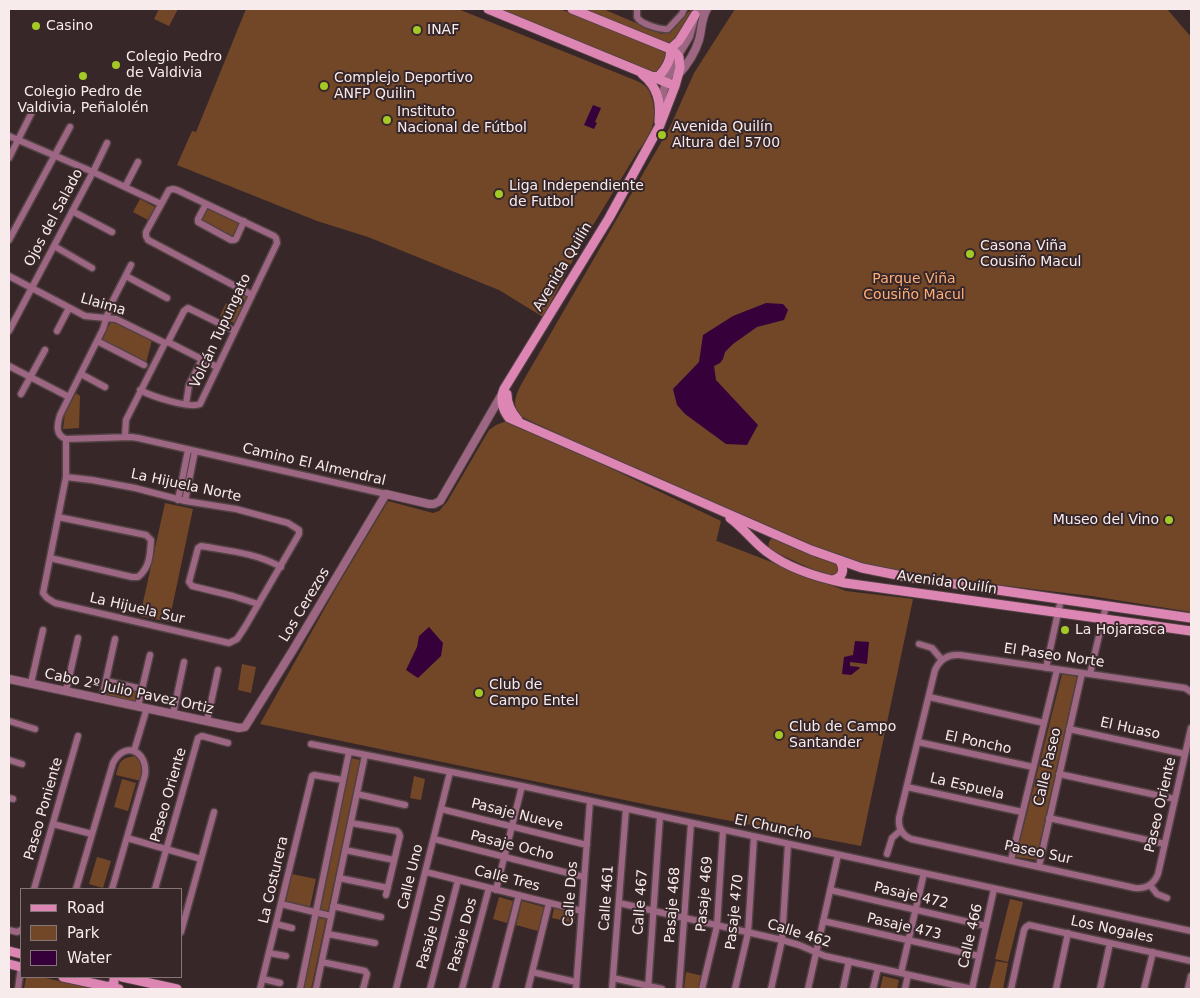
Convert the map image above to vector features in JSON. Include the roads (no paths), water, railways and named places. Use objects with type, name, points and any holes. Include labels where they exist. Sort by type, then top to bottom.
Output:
[{"type":"main road","points":[[488,9],[671,84]]},
{"type":"main road","points":[[572,9],[670,49],[678,55]]},
{"type":"main road","points":[[670,49],[679,41],[698,12]]},
{"type":"main road","points":[[653,76],[659,76],[663,72],[671,55],[670,49]]},
{"type":"main road","name":"Avenida Quilín","points":[[502,394],[608,218],[664,118],[671,84],[678,75],[680,64],[678,55]]},
{"type":"main road","points":[[635,69],[650,81],[656,92],[660,104],[658,129]]},
{"type":"main road","name":"Avenida Quilín","points":[[511,380],[507,395],[507,412],[524,425],[720,511],[840,561],[885,573],[1191,618]]},
{"type":"main road","points":[[492,411],[507,412],[502,394]]},
{"type":"main road","name":"Avenida Quilín","points":[[720,511],[742,528],[768,553],[789,564],[832,580],[1058,612],[1104,623],[1191,632]]},
{"type":"main road","points":[[768,553],[765,547],[767,540],[772,536],[780,536]]},
{"type":"main road","points":[[832,580],[839,578],[843,572],[840,561]]},
{"type":"main road","points":[[67,978],[99,987],[114,988]]},
{"type":"main road","points":[[127,978],[177,989]]},
{"type":"street","points":[[637,9],[637,16],[640,21],[663,30],[668,30],[684,9]]},
{"type":"street","points":[[678,75],[698,44],[702,19],[707,9]]},
{"type":"street","points":[[660,104],[671,84],[678,55],[689,37],[698,12]]},
{"type":"street","points":[[9,158],[32,112]]},
{"type":"street","points":[[9,240],[70,127]]},
{"type":"street","points":[[9,136],[161,204]]},
{"type":"street","name":"Ojos del Salado","points":[[9,331],[107,143]]},
{"type":"street","points":[[125,187],[138,162]]},
{"type":"street","points":[[206,204],[198,222],[231,240],[236,239],[244,222],[177,190],[171,189],[161,204],[147,231],[146,237],[150,242],[252,295]]},
{"type":"street","points":[[72,211],[112,232]]},
{"type":"street","name":"Volcán Tupungato","points":[[140,390],[153,396],[186,404],[195,406],[200,404],[276,247],[277,240],[274,236],[244,222]]},
{"type":"street","points":[[54,246],[92,268]]},
{"type":"street","points":[[58,517],[146,535],[150,540],[150,557],[144,572],[138,577],[50,558],[58,517],[66,477],[63,438],[57,429],[58,420],[103,329],[110,306],[131,265]]},
{"type":"street","name":"Llaima","points":[[9,276],[85,316],[119,320],[217,367]]},
{"type":"street","points":[[126,276],[167,298]]},
{"type":"street","points":[[57,331],[69,308]]},
{"type":"street","points":[[125,437],[126,420],[140,390],[184,311],[191,309],[235,331]]},
{"type":"street","points":[[97,341],[144,365]]},
{"type":"street","points":[[21,394],[45,350]]},
{"type":"street","points":[[186,404],[189,386],[202,359]]},
{"type":"street","points":[[9,366],[69,398]]},
{"type":"street","points":[[81,374],[105,387]]},
{"type":"street","name":"Camino El Almendral","points":[[63,438],[138,438],[429,504],[437,503],[442,498],[502,394]]},
{"type":"street","points":[[487,422],[507,412]]},
{"type":"street","points":[[181,501],[192,451]]},
{"type":"street","name":"La Hijuela Norte","points":[[66,477],[135,488],[181,501],[236,509],[288,523],[299,530],[300,534],[280,567]]},
{"type":"street","name":"Los Cerezos","points":[[244,728],[258,708],[386,494]]},
{"type":"street","points":[[201,546],[249,554],[272,562],[280,567],[258,604],[192,586],[189,582],[195,556],[198,548],[201,546]]},
{"type":"street","name":"La Hijuela Sur","points":[[50,558],[43,592],[47,598],[55,603],[228,643],[237,639],[258,604]]},
{"type":"street","points":[[1046,668],[1061,599]]},
{"type":"street","points":[[1092,675],[1106,606]]},
{"type":"street","points":[[31,683],[43,630]]},
{"type":"street","points":[[66,691],[78,638]]},
{"type":"street","points":[[102,698],[115,639]]},
{"type":"street","points":[[887,854],[892,838],[901,830],[899,818],[935,670],[942,660],[932,648],[919,644]]},
{"type":"street","points":[[138,706],[150,655]]},
{"type":"street","name":"El Paseo Norte","points":[[942,660],[949,656],[960,655],[1185,688],[1191,692]]},
{"type":"street","points":[[173,714],[184,662]]},
{"type":"street","points":[[207,721],[218,670]]},
{"type":"street","name":"Calle Paseo","points":[[1011,860],[1057,670]]},
{"type":"street","name":"Calle Paseo","points":[[1039,866],[1082,673]]},
{"type":"street","name":"Cabo 2º Julio Pavez Ortiz","points":[[9,679],[244,728]]},
{"type":"street","name":"Cabo 2º Julio Pavez Ortiz","points":[[106,681],[142,689]]},
{"type":"street","points":[[929,698],[1044,723]]},
{"type":"street","points":[[134,751],[147,708]]},
{"type":"street","points":[[9,721],[35,729]]},
{"type":"street","name":"Paseo Oriente","points":[[1150,885],[1158,874],[1191,728]]},
{"type":"street","name":"El Huaso","points":[[1069,729],[1185,754]]},
{"type":"street","name":"Paseo Poniente","points":[[34,888],[78,736]]},
{"type":"street","name":"Paseo Oriente","points":[[155,888],[199,737],[202,736],[228,743]]},
{"type":"street","name":"El Poncho","points":[[918,742],[1033,768]]},
{"type":"street","points":[[300,989],[349,752],[311,744]]},
{"type":"street","points":[[76,888],[114,760],[122,753],[134,751],[143,758],[146,771],[112,888]]},
{"type":"street","name":"El Chuncho","points":[[349,752],[522,786],[1191,931]]},
{"type":"street","points":[[316,989],[365,755]]},
{"type":"street","points":[[9,760],[22,764]]},
{"type":"street","name":"Calle Uno","points":[[396,989],[450,772]]},
{"type":"street","points":[[1059,774],[1175,799]]},
{"type":"street","name":"La Costurera","points":[[260,989],[312,776],[343,780]]},
{"type":"street","points":[[496,890],[522,786]]},
{"type":"street","name":"La Espuela","points":[[907,787],[1022,812]]},
{"type":"street","points":[[357,794],[404,804]]},
{"type":"street","name":"Calle Dos","points":[[576,986],[590,801]]},
{"type":"street","name":"Pasaje Nueve","points":[[441,809],[587,845]]},
{"type":"street","name":"Calle 461","points":[[612,989],[626,809]]},
{"type":"street","points":[[182,925],[184,911],[214,812]]},
{"type":"street","name":"Calle 467","points":[[648,988],[660,816]]},
{"type":"street","points":[[1050,818],[1165,844]]},
{"type":"street","points":[[339,878],[387,891],[400,836],[398,832],[351,822]]},
{"type":"street","name":"Pasaje 468","points":[[679,989],[691,823]]},
{"type":"street","points":[[53,824],[92,834]]},
{"type":"street","name":"Pasaje 469","points":[[702,989],[717,926],[723,830]]},
{"type":"street","name":"Paseo Sur","points":[[901,830],[911,839],[1135,888],[1143,888],[1150,885]]},
{"type":"street","name":"Pasaje 470","points":[[736,989],[748,933],[754,837]]},
{"type":"street","points":[[127,838],[201,859]]},
{"type":"street","name":"Pasaje Ocho","points":[[434,839],[584,877]]},
{"type":"street","points":[[771,989],[782,940],[788,844]]},
{"type":"street","points":[[345,850],[394,860]]},
{"type":"street","points":[[808,989],[838,855]]},
{"type":"street","name":"Calle Tres","points":[[426,872],[582,911]]},
{"type":"street","points":[[900,973],[924,873]]},
{"type":"street","name":"Pasaje Uno","points":[[430,989],[458,880]]},
{"type":"street","points":[[1150,885],[1157,894],[1167,898]]},
{"type":"street","name":"Pasaje Dos","points":[[462,989],[489,888]]},
{"type":"street","name":"Calle 466","points":[[972,989],[994,889]]},
{"type":"street","name":"Pasaje 472","points":[[830,890],[986,926]]},
{"type":"street","points":[[496,989],[519,895]]},
{"type":"street","points":[[528,989],[550,903]]},
{"type":"street","name":"Calle 462","points":[[619,903],[782,940],[826,956],[972,989]]},
{"type":"street","points":[[281,904],[331,916]]},
{"type":"street","points":[[333,906],[381,917]]},
{"type":"street","name":"Pasaje 473","points":[[823,921],[979,956]]},
{"type":"street","points":[[276,924],[292,928]]},
{"type":"street","name":"Los Nogales","points":[[1011,989],[1024,930],[1027,926],[1032,925],[1191,961]]},
{"type":"street","points":[[1056,989],[1068,933]]},
{"type":"street","points":[[328,934],[375,942]]},
{"type":"street","points":[[1100,989],[1110,943]]},
{"type":"street","points":[[1144,989],[1153,952]]},
{"type":"street","points":[[269,953],[286,956]]},
{"type":"street","points":[[843,989],[849,961]]},
{"type":"street","points":[[322,962],[364,970],[366,974],[363,989]]},
{"type":"street","points":[[873,989],[878,968]]},
{"type":"street","points":[[532,972],[576,986]]},
{"type":"street","points":[[18,989],[20,974]]},
{"type":"street","points":[[905,989],[908,975]]},
{"type":"street","points":[[1188,989],[1191,976]]},
{"type":"street","points":[[613,978],[648,988],[662,989]]},
{"type":"street","points":[[263,979],[280,983]]},
{"type":"street","points":[[937,989],[938,982]]},
{"type":"water","points":[[593,105],[601,108],[594,129],[584,125]]},
{"type":"water","points":[[766,303],[783,304],[788,310],[784,320],[757,327],[733,344],[725,352],[720,363],[714,366],[716,380],[758,425],[747,445],[726,444],[685,414],[677,405],[673,389],[699,362],[703,335],[733,316]]},
{"type":"water","points":[[429,627],[443,643],[441,656],[418,678],[406,670],[417,647],[419,636]]},
{"type":"water","points":[[855,641],[869,642],[867,664],[850,662],[850,666],[860,668],[851,675],[842,674],[844,657],[853,655]]},
{"type":"place","name":"Casino","points":[[36,26]]},
{"type":"place","name":"INAF","points":[[417,30]]},
{"type":"place","name":"Colegio Pedro de Valdivia","points":[[116,65]]},
{"type":"place","name":"Colegio Pedro de Valdivia, Peñalolén","points":[[83,76]]},
{"type":"place","name":"Complejo Deportivo ANFP Quilin","points":[[324,86]]},
{"type":"place","name":"Instituto Nacional de Fútbol","points":[[387,120]]},
{"type":"place","name":"Avenida Quilín Altura del 5700","points":[[662,135]]},
{"type":"place","name":"Liga Independiente de Futbol","points":[[499,194]]},
{"type":"place","name":"Casona Viña Cousiño Macul","points":[[970,254]]},
{"type":"place","name":"Museo del Vino","points":[[1169,520]]},
{"type":"place","name":"La Hojarasca","points":[[1065,630]]},
{"type":"place","name":"Club de Campo Entel","points":[[479,693]]},
{"type":"place","name":"Club de Campo Santander","points":[[779,735]]},
{"type":"park label","name":"Parque Viña Cousiño Macul","points":[[914,288]]}]
